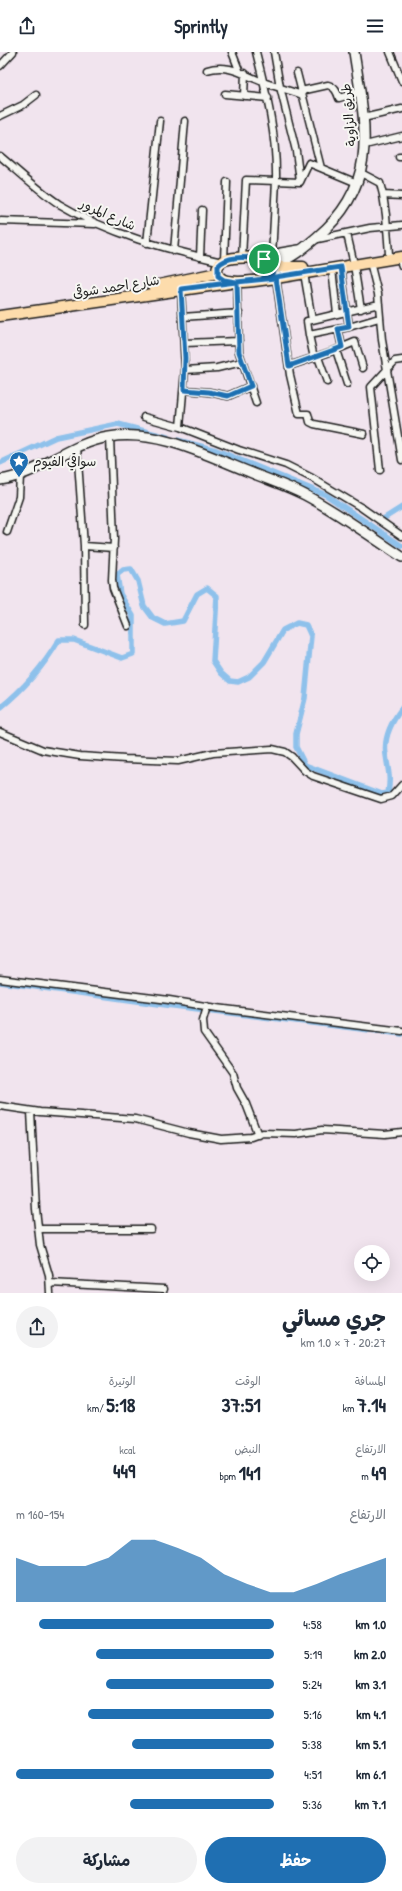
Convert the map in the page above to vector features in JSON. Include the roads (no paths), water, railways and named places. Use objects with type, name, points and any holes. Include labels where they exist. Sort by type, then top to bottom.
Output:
[{"type":"main road","name":"طريق الزاوية","points":[[271,262],[289,259],[327,228],[346,205],[357,183],[361,172],[365,145],[360,92],[354,52]]},
{"type":"main road","points":[[236,282],[221,278],[217,273],[218,266],[223,261],[242,258],[271,262],[291,268],[370,262],[399,258]]},
{"type":"main road","points":[[354,263],[399,258]]},
{"type":"main road","points":[[262,279],[272,273],[271,262]]},
{"type":"main road","name":"شارع احمد شوقى","points":[[0,316],[181,289],[276,278],[336,268],[354,263]]},
{"type":"main road","name":"شارع احمد شوقى","points":[[0,310],[177,282],[217,273]]},
{"type":"main road","points":[[0,480],[20,475],[77,447],[110,437],[125,434],[162,440],[202,453],[288,487],[331,511],[402,557]]},
{"type":"street","points":[[0,66],[12,52]]},
{"type":"street","points":[[232,52],[242,72],[244,96]]},
{"type":"street","points":[[256,52],[274,128],[276,181],[271,262]]},
{"type":"street","points":[[274,52],[280,87],[296,151],[300,182]]},
{"type":"street","points":[[390,52],[402,81]]},
{"type":"street","points":[[207,70],[222,67],[242,72],[264,82],[302,93],[328,85],[336,90],[339,98],[360,92]]},
{"type":"street","points":[[297,73],[321,168]]},
{"type":"street","points":[[225,94],[268,98]]},
{"type":"street","points":[[0,116],[23,105],[36,95]]},
{"type":"street","points":[[362,118],[402,108]]},
{"type":"street","points":[[147,243],[160,121]]},
{"type":"street","points":[[174,251],[185,121]]},
{"type":"street","points":[[365,145],[402,136]]},
{"type":"street","name":"شارع المرور","points":[[0,156],[49,197],[99,224],[147,243],[174,251],[223,261]]},
{"type":"street","points":[[300,182],[309,163],[357,183]]},
{"type":"street","points":[[361,172],[380,183],[388,226],[399,258]]},
{"type":"street","points":[[242,258],[246,180],[300,182]]},
{"type":"street","points":[[223,261],[227,182]]},
{"type":"street","points":[[383,195],[402,196]]},
{"type":"street","points":[[200,257],[202,210]]},
{"type":"street","points":[[0,221],[99,224]]},
{"type":"street","points":[[313,240],[388,226],[402,225]]},
{"type":"street","points":[[347,234],[354,263],[361,309]]},
{"type":"street","points":[[370,262],[402,460]]},
{"type":"street","points":[[336,268],[349,327]]},
{"type":"street","points":[[336,268],[337,314]]},
{"type":"street","points":[[304,273],[312,320]]},
{"type":"street","points":[[276,278],[289,366],[300,415],[308,414],[310,422],[314,424],[364,434]]},
{"type":"street","points":[[236,282],[239,341],[242,362],[256,403]]},
{"type":"street","points":[[180,427],[185,370],[181,289]]},
{"type":"street","points":[[327,382],[316,357],[309,334],[307,321],[378,304]]},
{"type":"street","points":[[182,317],[238,313]]},
{"type":"street","points":[[309,334],[349,327],[379,318]]},
{"type":"street","points":[[338,329],[342,347]]},
{"type":"street","points":[[184,343],[239,341]]},
{"type":"street","points":[[289,366],[355,342],[363,368]]},
{"type":"street","points":[[336,350],[347,384]]},
{"type":"street","points":[[380,470],[372,387],[395,362],[402,360]]},
{"type":"street","points":[[185,370],[216,368],[242,362]]},
{"type":"street","points":[[184,390],[209,392],[228,396],[251,386]]},
{"type":"street","points":[[144,417],[180,427],[233,448],[286,465],[312,478],[362,508],[402,536]]},
{"type":"street","points":[[110,437],[114,548],[112,580],[113,588],[128,626]]},
{"type":"street","points":[[77,447],[84,546],[85,625]]},
{"type":"street","points":[[7,532],[19,496],[20,475]]},
{"type":"street","points":[[84,546],[114,548]]},
{"type":"street","points":[[0,732],[43,750],[80,756],[125,759],[178,761],[213,753],[272,749],[285,752],[305,771],[313,776],[381,799],[392,796],[402,785]]},
{"type":"street","points":[[0,979],[82,988],[206,1009],[402,1031]]},
{"type":"street","points":[[206,1009],[203,1026],[204,1032],[233,1073],[236,1088],[246,1104],[258,1135]]},
{"type":"street","points":[[0,1106],[31,1112],[135,1119],[189,1133],[220,1139],[258,1135],[296,1134],[322,1130],[385,1134],[402,1132]]},
{"type":"street","points":[[31,1112],[32,1149],[38,1229],[40,1245],[50,1283],[50,1293]]},
{"type":"street","points":[[38,1229],[151,1229]]},
{"type":"street","points":[[50,1283],[164,1289]]},
{"type":"waterway","points":[[0,463],[56,437],[118,424],[167,437]]},
{"type":"waterway","points":[[177,440],[216,450],[326,495],[402,546]]},
{"type":"waterway","points":[[383,519],[402,507]]},
{"type":"waterway","points":[[0,708],[18,693],[33,677],[59,640],[74,640],[122,658],[133,654],[133,616],[120,594],[117,575],[123,570],[131,569],[138,581],[144,606],[153,618],[165,624],[183,621],[197,594],[207,588],[217,596],[213,661],[221,673],[230,681],[238,682],[249,677],[264,662],[283,630],[297,623],[306,625],[311,636],[305,698],[296,734],[296,747],[305,765],[382,794],[388,793],[389,778],[385,748],[389,730],[402,708]]},
{"type":"waterway","points":[[0,982],[166,1005],[402,1034]]},
{"type":"place","name":"سواقي الفيوم","points":[[19,478]]}]
